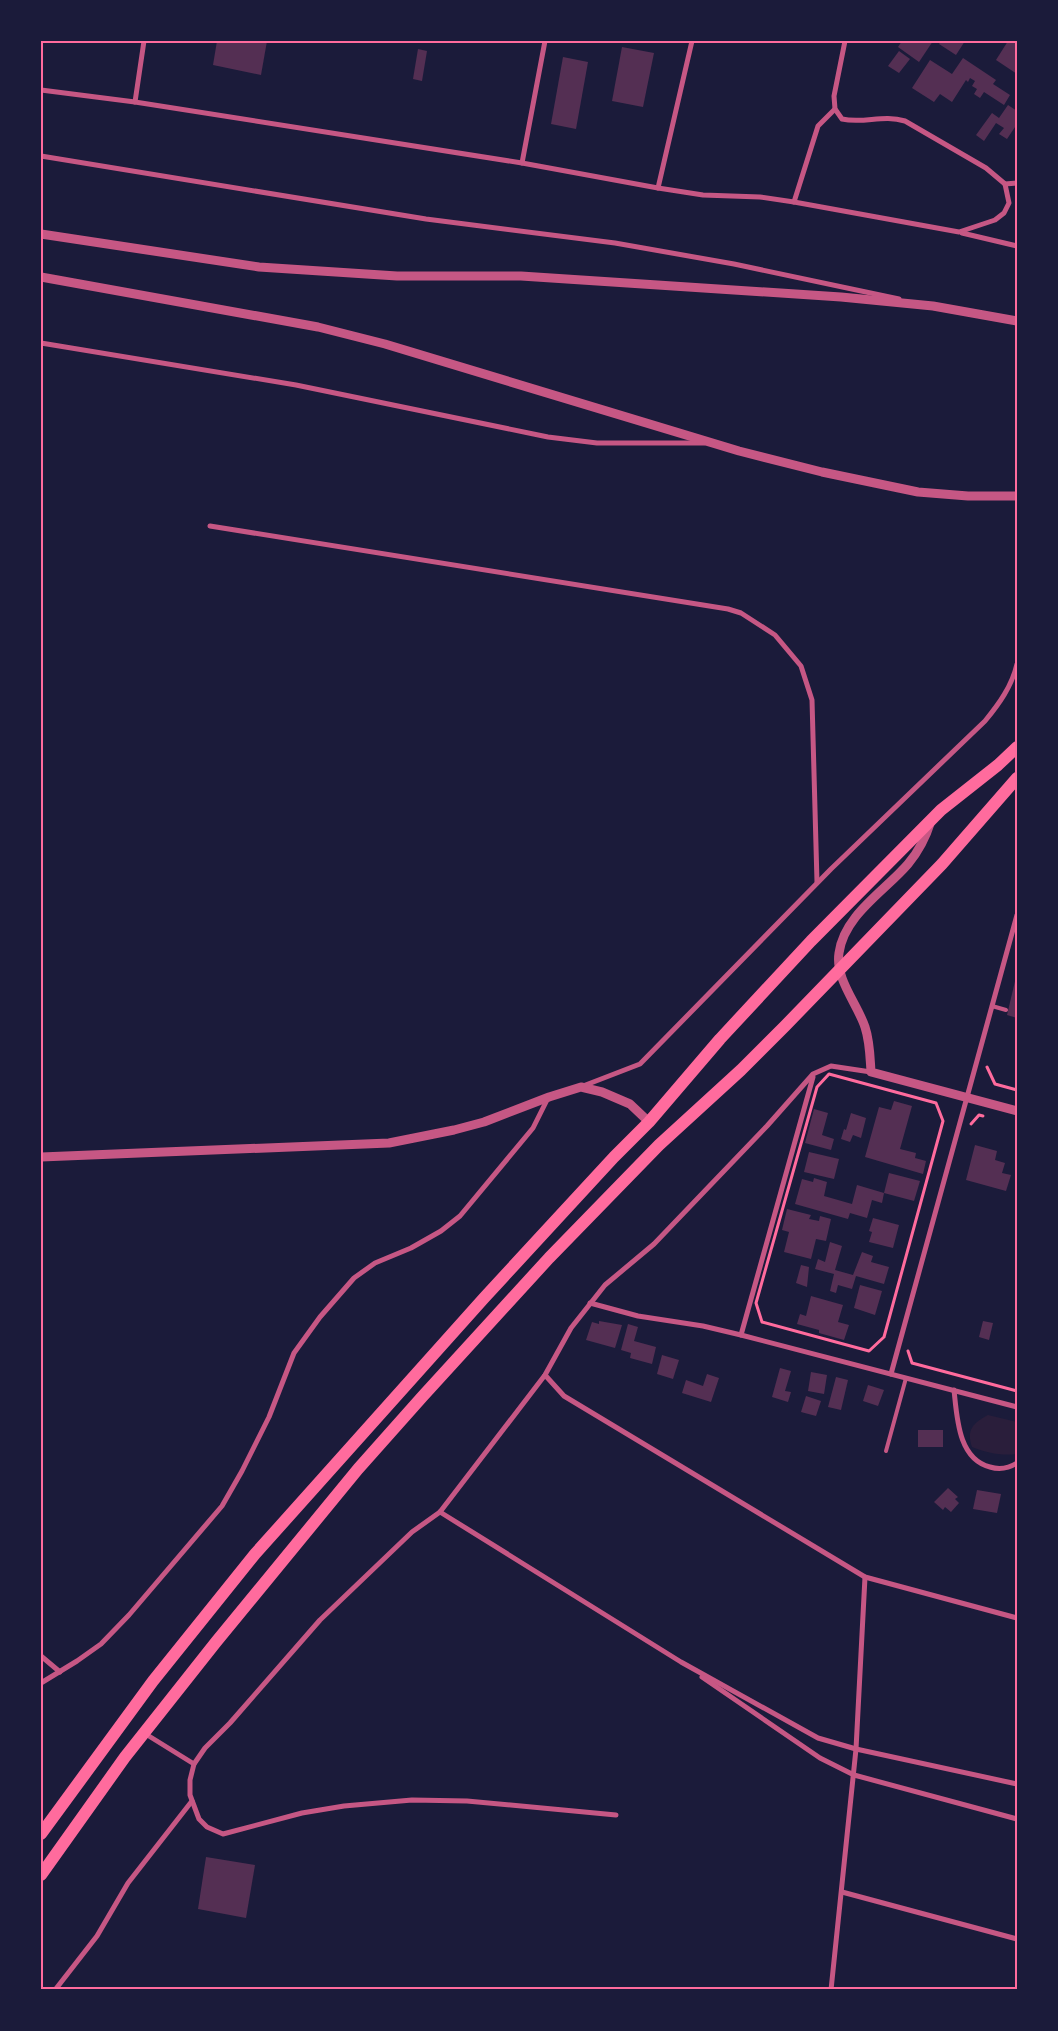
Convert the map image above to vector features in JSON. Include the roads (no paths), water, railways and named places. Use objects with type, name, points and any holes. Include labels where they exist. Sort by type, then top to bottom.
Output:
[{"type":"main road","points":[[41,1834],[153,1681],[255,1554],[484,1298],[614,1157],[649,1122],[720,1039],[811,941],[931,820],[1017,747]]},
{"type":"main road","points":[[41,1876],[144,1733],[246,1603],[358,1469],[549,1258],[652,1152],[740,1070],[839,970],[942,864],[1017,778]]},
{"type":"street","points":[[135,102],[144,41]]},
{"type":"street","points":[[522,163],[545,41]]},
{"type":"street","points":[[658,188],[692,41]]},
{"type":"street","points":[[846,41],[834,96],[835,109],[842,119],[851,121],[893,117],[905,121],[986,168],[1005,184],[1009,203],[1004,213],[995,220],[959,232]]},
{"type":"street","points":[[41,90],[135,102],[522,163],[703,195],[760,197],[794,202],[959,232],[1017,246]]},
{"type":"street","points":[[794,202],[818,126],[835,109]]},
{"type":"street","points":[[41,156],[426,220],[624,245],[734,264],[933,306],[1017,321]]},
{"type":"street","points":[[1005,184],[1017,183]]},
{"type":"street","points":[[41,234],[259,267],[397,276],[521,276],[831,297],[933,306]]},
{"type":"street","points":[[41,277],[318,327],[385,344],[714,443],[822,472],[918,492],[968,496],[1017,496]]},
{"type":"street","points":[[41,343],[296,385],[548,437],[597,443],[714,443]]},
{"type":"street","points":[[210,526],[728,609],[741,613],[775,635],[801,666],[812,700],[817,882]]},
{"type":"street","points":[[41,1157],[388,1143],[484,1122],[640,1064],[817,882],[985,721],[997,707],[1008,689],[1017,664]]},
{"type":"street","points":[[871,1072],[869,1043],[865,1028],[839,970],[839,952],[845,933],[864,908],[912,858],[927,836],[931,820]]},
{"type":"street","points":[[891,1374],[1017,916]]},
{"type":"street","points":[[616,1815],[466,1802],[412,1800],[344,1806],[302,1813],[223,1834],[207,1828],[199,1819],[192,1801],[190,1780],[194,1764],[205,1748],[230,1723],[320,1620],[412,1532],[440,1512],[544,1375],[571,1328],[605,1285],[654,1244],[767,1126],[813,1074],[830,1066],[871,1072],[1017,1111]]},
{"type":"street","points":[[741,1336],[813,1074]]},
{"type":"street","points":[[582,1087],[602,1092],[630,1104],[649,1122]]},
{"type":"street","points":[[41,1683],[101,1644],[129,1615],[222,1506],[269,1417],[294,1353],[320,1317],[354,1278],[376,1262],[411,1248],[441,1231],[460,1216],[533,1128],[549,1097]]},
{"type":"street","points":[[590,1302],[638,1316],[703,1326],[1017,1407]]},
{"type":"street","points":[[544,1375],[564,1396],[865,1577],[1017,1618]]},
{"type":"street","points":[[954,1390],[957,1417],[963,1442],[969,1453],[977,1462],[997,1469],[1017,1463]]},
{"type":"street","points":[[440,1512],[681,1662],[818,1738],[856,1749],[1017,1784]]},
{"type":"street","points":[[831,1990],[854,1775],[865,1577]]},
{"type":"street","points":[[41,1656],[60,1672]]},
{"type":"street","points":[[681,1662],[806,1749],[854,1775],[1017,1819]]},
{"type":"street","points":[[144,1733],[194,1764]]},
{"type":"street","points":[[55,1990],[98,1936],[128,1883],[192,1801]]},
{"type":"street","points":[[842,1892],[1017,1939]]},
{"type":"lane","points":[[992,1006],[1006,1010]]},
{"type":"lane","points":[[886,1451],[906,1378]]}]
